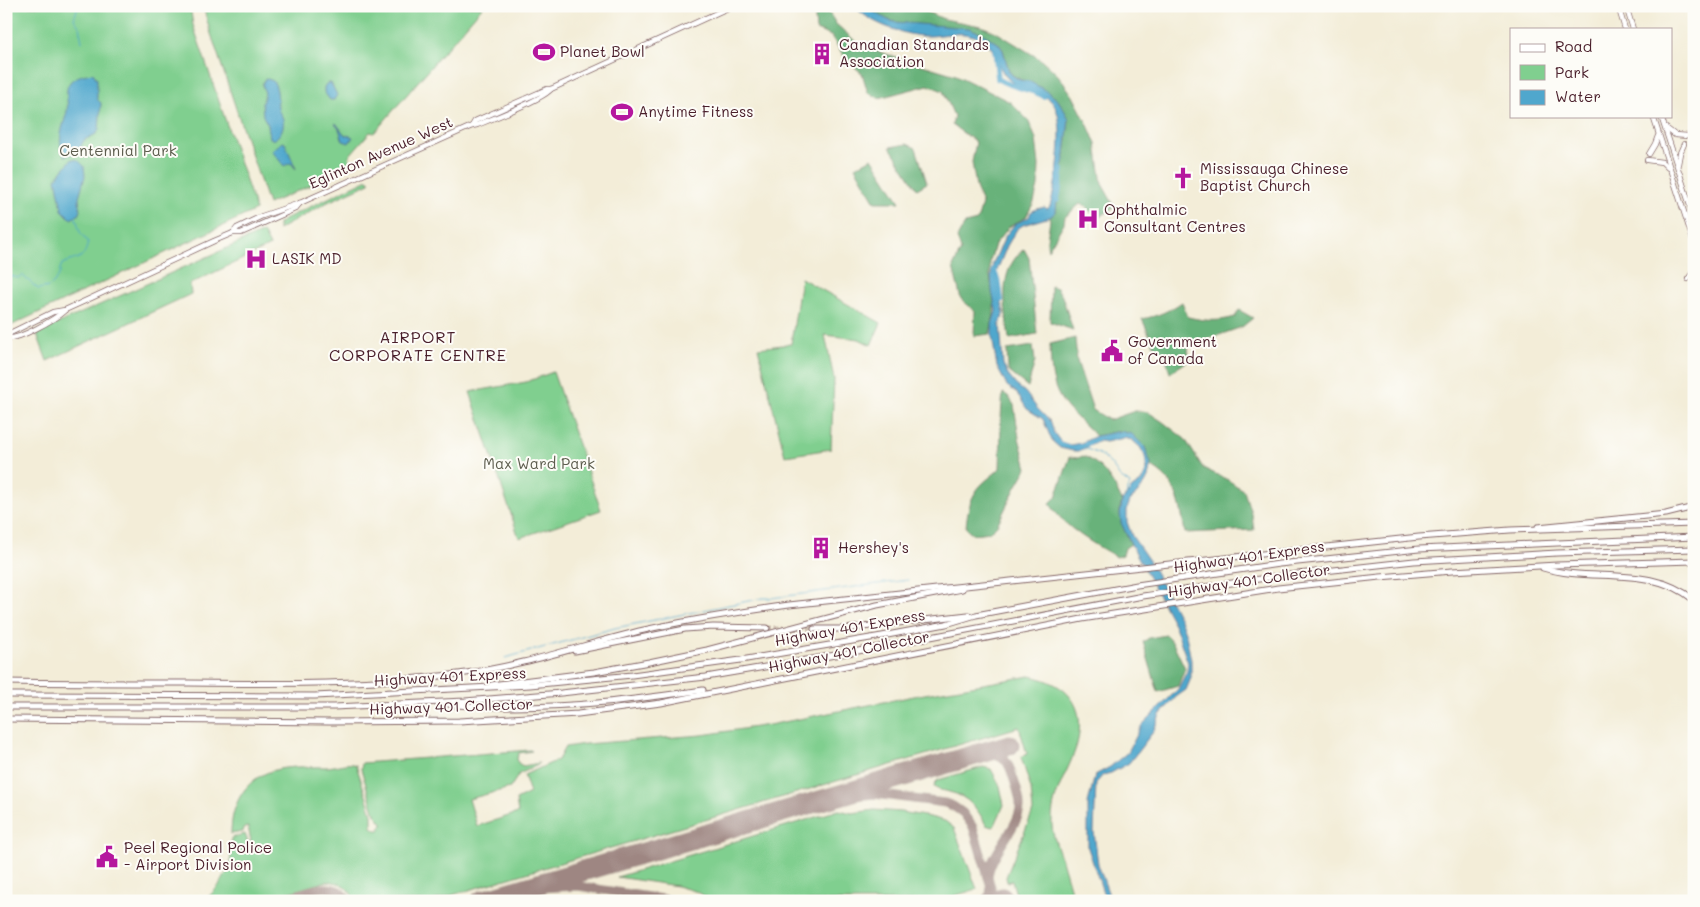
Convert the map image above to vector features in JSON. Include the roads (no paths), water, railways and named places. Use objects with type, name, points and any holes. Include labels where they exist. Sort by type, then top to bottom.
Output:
[{"type":"highway","points":[[1510,530],[1666,514],[1694,507]]},
{"type":"highway","name":"Highway 401 Collector","points":[[8,682],[276,684],[367,681],[466,673],[527,662],[617,637],[708,617],[789,605],[1420,537],[1510,530],[1694,524]]},
{"type":"highway","name":"Highway 401 Express","points":[[6,694],[306,696],[522,686],[624,676],[741,660],[946,624],[976,615],[1137,585],[1279,564],[1419,549],[1694,537]]},
{"type":"highway","name":"Highway 401 Express","points":[[6,707],[324,707],[438,702],[551,694],[706,677],[853,652],[1143,596],[1280,576],[1414,562],[1557,553],[1694,549]]},
{"type":"highway","name":"Highway 401 Collector","points":[[6,720],[459,721],[578,714],[661,703],[1072,621],[1187,601],[1278,588],[1380,577],[1540,567],[1694,561]]},
{"type":"highway","points":[[1540,567],[1557,572],[1614,575],[1663,583],[1674,587],[1694,600]]},
{"type":"highway","points":[[483,688],[498,684],[594,672],[649,662],[742,641],[877,606],[992,583]]},
{"type":"highway","points":[[814,629],[845,629],[950,616],[976,615]]},
{"type":"highway","points":[[562,653],[685,629],[713,627],[767,628]]},
{"type":"highway","points":[[438,702],[465,707],[564,706],[615,702],[745,685]]},
{"type":"main road","name":"Eglinton Avenue West","points":[[6,336],[53,312],[65,310],[233,232],[241,232],[296,209],[300,203],[472,126],[475,121],[547,89],[551,89],[732,6]]},
{"type":"main road","points":[[1618,6],[1625,28]]},
{"type":"main road","points":[[1626,6],[1633,28]]},
{"type":"main road","points":[[1654,118],[1694,243]]},
{"type":"main road","points":[[1662,118],[1694,218]]},
{"type":"main road","points":[[1665,127],[1675,135],[1688,136]]},
{"type":"main road","points":[[1649,154],[1658,135]]},
{"type":"main road","points":[[1678,166],[1684,144]]},
{"type":"main road","points":[[1647,160],[1662,162],[1670,169]]},
{"type":"main road","points":[[1688,279],[1694,271]]},
{"type":"water","points":[[855,6],[864,6],[895,22],[969,28],[981,33],[998,43],[1003,50],[1012,75],[1020,80],[1029,81],[1058,100],[1069,119],[1056,212],[1050,217],[1023,225],[1017,229],[1007,246],[996,273],[1004,314],[1000,324],[1003,364],[1008,375],[1016,385],[1025,392],[1051,422],[1054,433],[1061,442],[1070,445],[1081,443],[1096,436],[1120,431],[1132,434],[1145,447],[1151,464],[1148,478],[1143,487],[1130,501],[1127,509],[1127,522],[1132,536],[1150,562],[1180,619],[1186,635],[1191,660],[1191,678],[1186,690],[1176,697],[1160,715],[1153,732],[1129,763],[1111,773],[1103,775],[1096,783],[1094,832],[1098,864],[1111,901],[1106,901],[1088,848],[1088,803],[1095,775],[1110,767],[1128,752],[1142,725],[1178,689],[1187,671],[1188,663],[1175,626],[1121,523],[1122,501],[1132,488],[1141,482],[1147,469],[1145,456],[1140,447],[1132,440],[1124,438],[1106,442],[1099,441],[1079,451],[1060,448],[1052,441],[1043,419],[1027,409],[1016,392],[1007,386],[997,367],[992,336],[992,324],[996,311],[991,277],[993,263],[1006,235],[1015,224],[1029,217],[1031,212],[1036,209],[1045,207],[1047,209],[1050,206],[1059,152],[1060,137],[1057,111],[1048,98],[1015,84],[1008,79],[991,48],[979,38],[965,34],[923,36],[906,33],[876,22],[860,12]]},
{"type":"water","points":[[93,73],[97,79],[97,99],[101,103],[99,130],[96,134],[84,140],[80,148],[72,154],[65,156],[60,139],[67,111],[67,88],[71,81],[76,78]]},
{"type":"water","points":[[265,78],[273,81],[275,84],[278,109],[283,119],[282,131],[274,140],[270,138],[268,125],[263,116],[262,103],[265,93],[262,85]]},
{"type":"water","points":[[327,83],[331,83],[337,95],[334,100],[330,100],[324,92],[324,87]]},
{"type":"water","points":[[336,123],[344,134],[353,137],[349,143],[343,141]]},
{"type":"water","points":[[282,142],[285,143],[296,169],[291,163],[284,166],[272,151]]},
{"type":"water","points":[[72,159],[78,160],[84,166],[85,176],[79,197],[80,214],[71,219],[62,210],[56,178]]},
{"type":"waterway","points":[[78,6],[74,19],[79,26],[82,42]]},
{"type":"waterway","points":[[995,48],[998,79],[1044,96]]},
{"type":"waterway","points":[[1057,200],[1062,170]]},
{"type":"waterway","points":[[6,281],[11,276],[18,278],[22,275],[38,289],[49,287],[60,273],[62,264],[80,258],[85,252],[88,242],[80,232],[75,214]]},
{"type":"waterway","points":[[995,268],[994,271],[999,284],[1001,300]]},
{"type":"waterway","points":[[6,282],[6,288]]},
{"type":"waterway","points":[[1083,449],[1099,454],[1111,464],[1120,477],[1130,484],[1126,495]]},
{"type":"waterway","points":[[505,658],[615,628],[763,598],[908,580]]},
{"type":"tunnel","points":[[767,628],[784,628]]},
{"type":"tunnel","points":[[792,629],[814,629]]},
{"type":"place","name":"Planet Bowl","points":[[544,52]]},
{"type":"place","name":"Canadian Standards Association","points":[[822,54]]},
{"type":"place","name":"Anytime Fitness","points":[[622,112]]},
{"type":"place","name":"Mississauga Chinese Baptist Church","points":[[1183,178]]},
{"type":"place","name":"Ophthalmic Consultant Centres","points":[[1088,219]]},
{"type":"place","name":"LASIK MD","points":[[256,259]]},
{"type":"place","name":"Government of Canada","points":[[1112,351]]},
{"type":"place","name":"Hershey's","points":[[821,548]]},
{"type":"place","name":"Peel Regional Police - Airport Division","points":[[107,857]]},
{"type":"district","name":"AIRPORT CORPORATE CENTRE","points":[[418,346]]},
{"type":"park label","name":"Centennial Park","points":[[118,151]]},
{"type":"park label","name":"Max Ward Park","points":[[539,464]]}]
